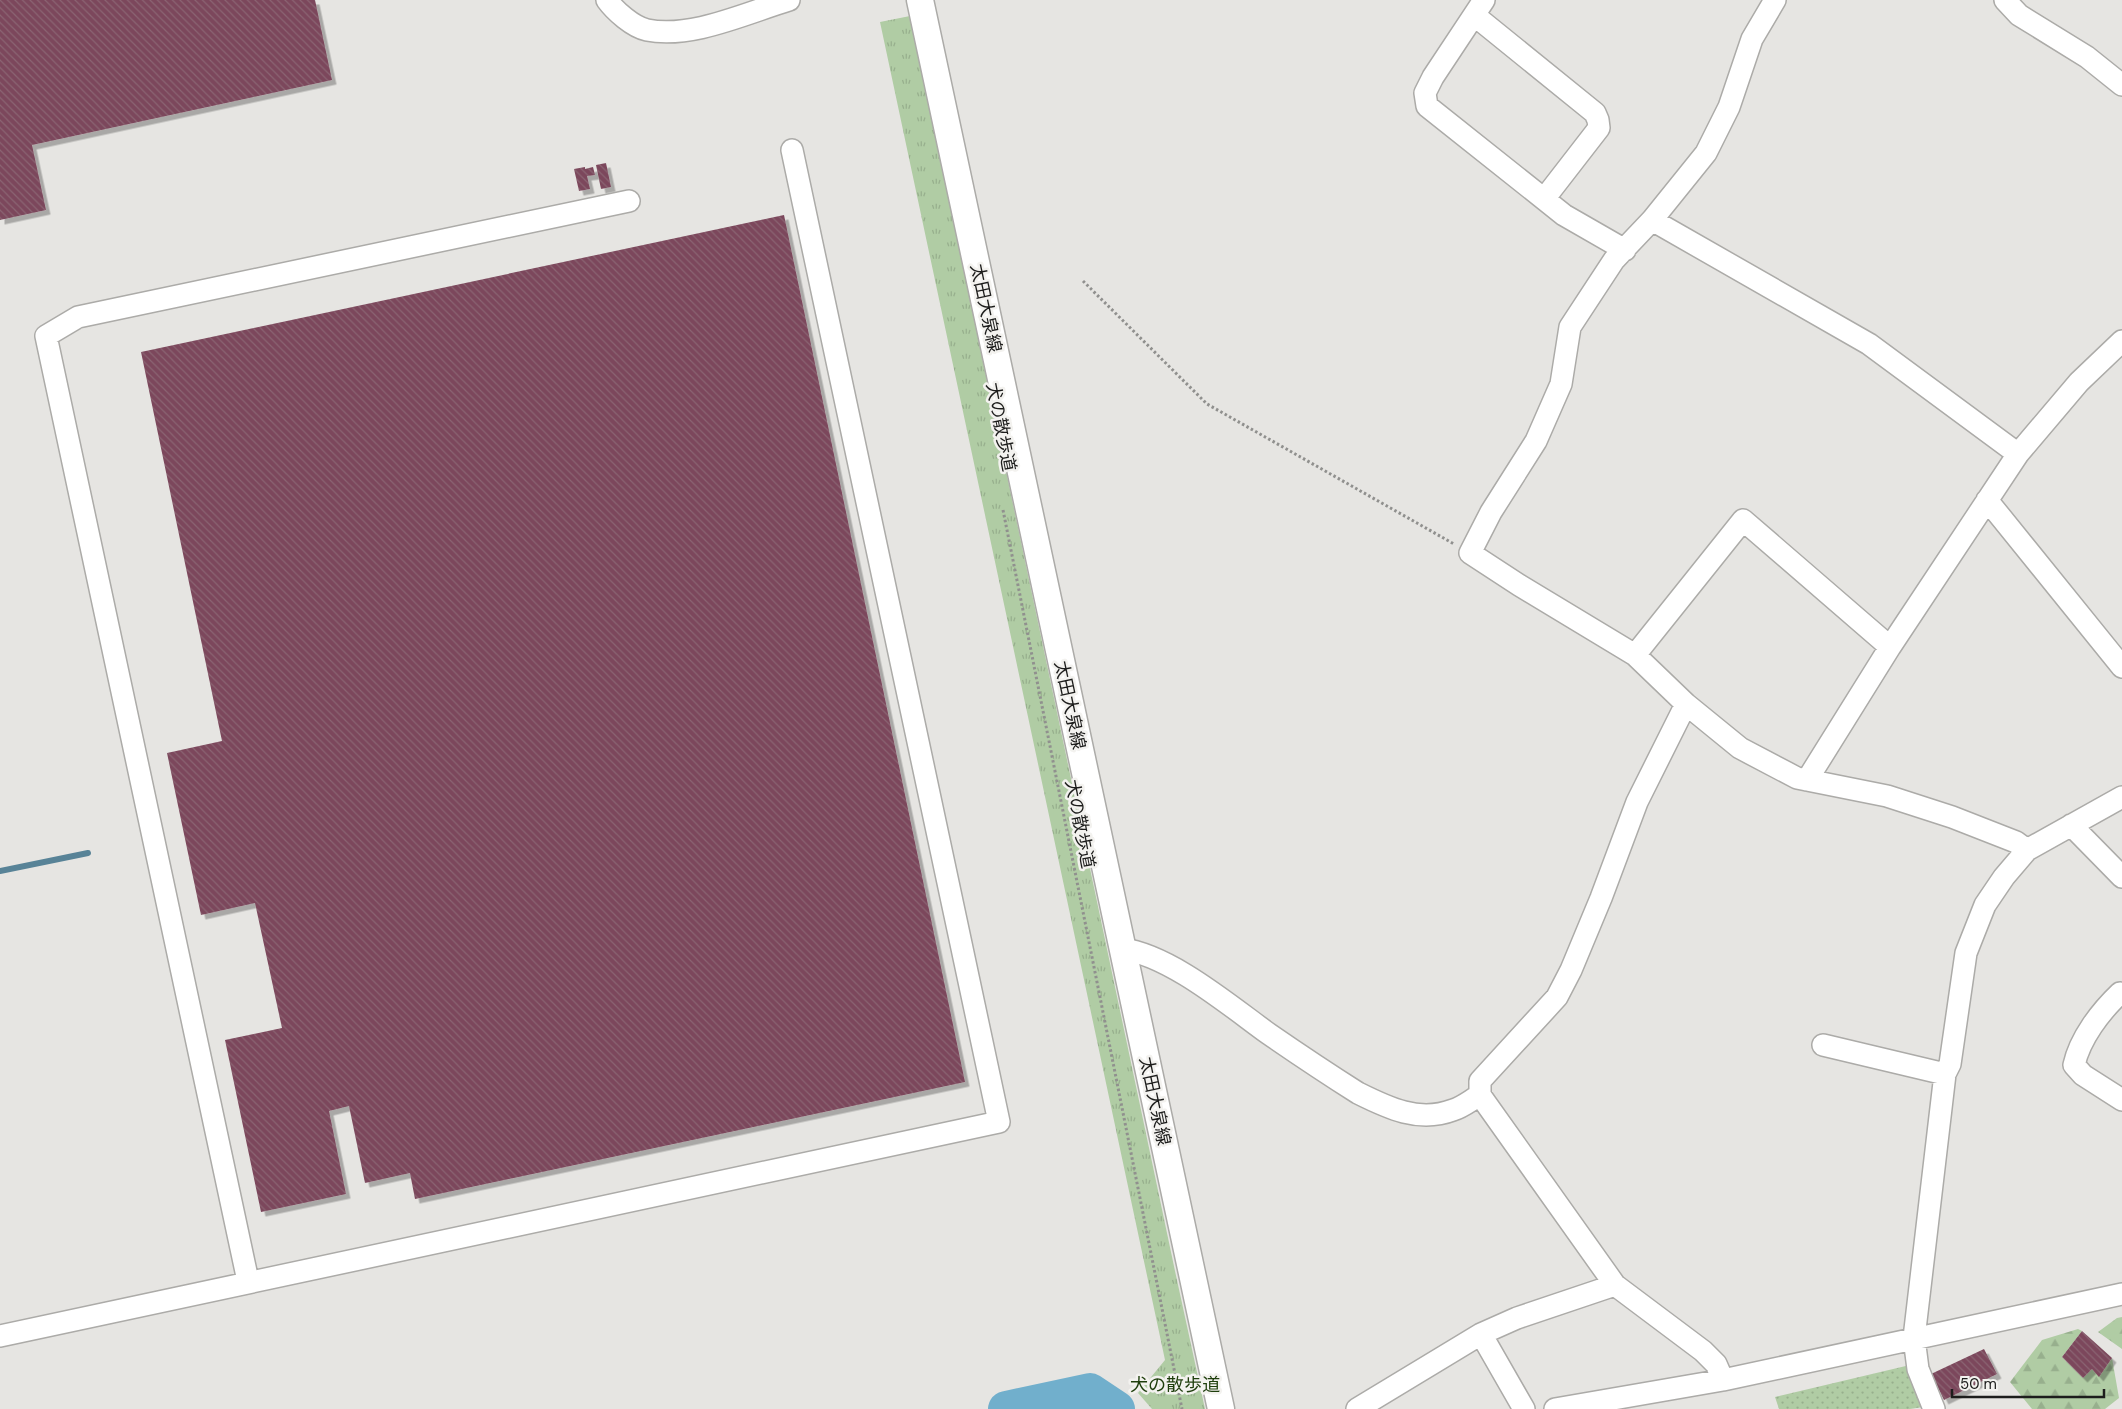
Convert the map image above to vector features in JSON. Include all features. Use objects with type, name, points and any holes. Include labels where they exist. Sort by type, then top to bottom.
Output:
[{"type":"main road","name":"太田大泉線","points":[[920,0],[1221,1409]]},
{"type":"street","points":[[607,0],[626,18],[645,30],[689,31],[789,0]]},
{"type":"street","points":[[1775,0],[1752,39],[1729,107],[1706,153],[1652,220],[1614,260],[1570,327],[1561,384],[1536,441],[1491,512],[1470,553],[1635,654],[1686,704],[1740,748],[1797,778],[1887,796],[1970,824],[2016,842],[2027,850]]},
{"type":"street","points":[[2005,0],[2020,15],[2087,57],[2122,85]]},
{"type":"street","points":[[1544,199],[1599,128],[1598,120],[1595,113],[1479,8],[1433,77],[1425,93],[1427,106],[1564,215],[1625,250]]},
{"type":"street","points":[[0,1336],[248,1281],[1000,1122],[792,150]]},
{"type":"street","points":[[248,1281],[46,336],[78,317],[629,201]]},
{"type":"street","points":[[1652,220],[1870,344],[2018,454]]},
{"type":"street","points":[[1807,780],[1890,647],[2018,454],[2079,382],[2122,341]]},
{"type":"street","points":[[1987,500],[2122,666]]},
{"type":"street","points":[[1635,654],[1744,520],[1890,647]]},
{"type":"street","points":[[1686,704],[1637,802],[1571,970],[1557,997],[1480,1081],[1480,1095],[1615,1286],[1703,1351],[1716,1364],[1723,1380]]},
{"type":"street","points":[[1934,1409],[1918,1369],[1914,1338],[1945,1074],[1950,1064],[1966,953],[1985,905],[2004,877],[2027,850],[2122,797]]},
{"type":"street","points":[[2071,825],[2122,877]]},
{"type":"street","points":[[1122,949],[1136,950],[1156,958],[1206,989],[1358,1093],[1385,1106],[1412,1115],[1434,1115],[1454,1110],[1480,1095]]},
{"type":"street","points":[[2120,993],[2106,1006],[2076,1054],[2074,1065],[2083,1075],[2122,1100]]},
{"type":"street","points":[[1823,1045],[1945,1074]]},
{"type":"street","points":[[1357,1409],[1481,1334],[1518,1318],[1615,1286]]},
{"type":"street","points":[[1555,1409],[1723,1380],[2122,1294]]},
{"type":"street","points":[[1481,1334],[1524,1409]]},
{"type":"path","points":[[1082,281],[1207,404],[1470,553]]},
{"type":"path","name":"犬の散歩道","points":[[1003,509],[1182,1409]]},
{"type":"green space","name":"犬の散歩道","points":[[910,16],[1205,1409],[1152,1409],[1138,1393],[1165,1360],[880,22]]},
{"type":"green space","points":[[2122,1317],[2122,1349],[2098,1332],[2117,1318]]},
{"type":"green space","points":[[2078,1329],[2082,1331],[2062,1357],[2083,1378],[2092,1369],[2099,1376],[2112,1358],[2119,1398],[2105,1409],[2032,1409],[2010,1382],[2042,1340]]},
{"type":"green space","points":[[1910,1365],[1923,1407],[1910,1409],[1779,1409],[1775,1397]]},
{"type":"building","points":[[0,0],[315,0],[332,80],[32,145],[46,210],[0,220]]},
{"type":"building","points":[[606,163],[611,187],[601,189],[596,165]]},
{"type":"building","points":[[585,167],[585,169],[593,167],[595,175],[587,176],[590,189],[579,191],[574,169]]},
{"type":"building","points":[[784,215],[965,1082],[415,1199],[410,1173],[365,1183],[349,1106],[329,1111],[346,1194],[261,1212],[225,1040],[282,1028],[255,903],[201,915],[167,753],[222,741],[141,352]]},
{"type":"building","points":[[2082,1331],[2112,1358],[2099,1377],[2092,1369],[2083,1378],[2062,1357]]},
{"type":"building","points":[[1984,1349],[1997,1374],[1944,1400],[1931,1374]]},
{"type":"waterway","points":[[0,871],[88,853]]},
{"type":"waterway","points":[[1006,1409],[1090,1391],[1117,1409]]}]
